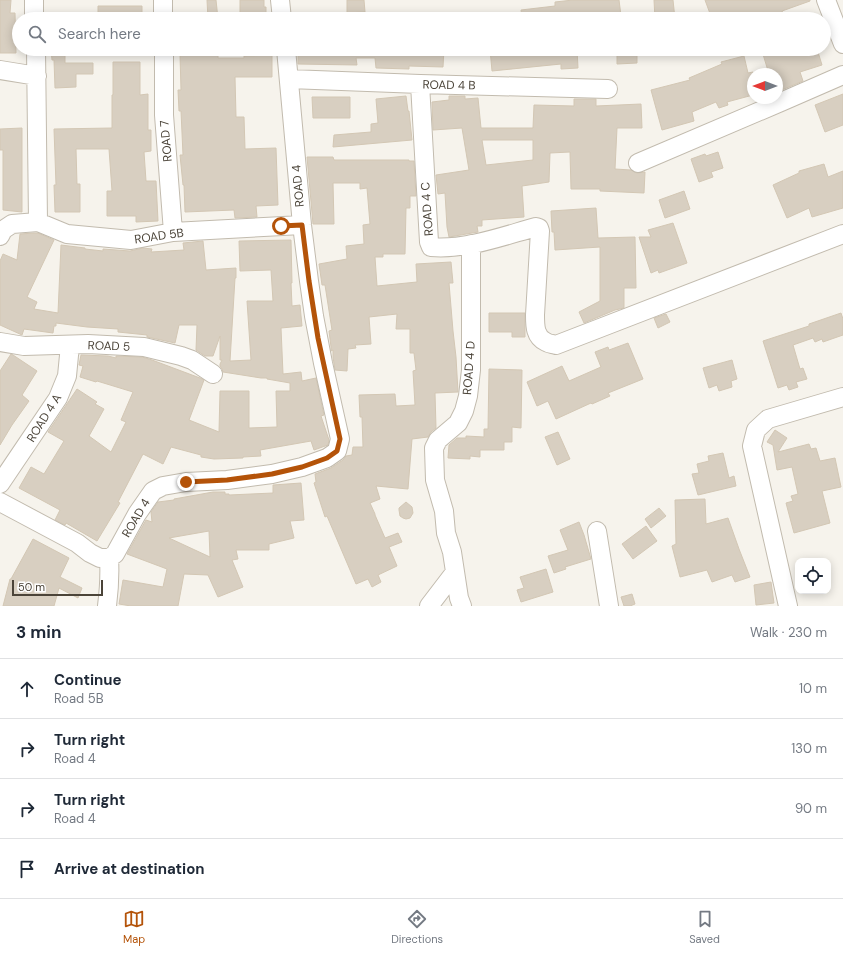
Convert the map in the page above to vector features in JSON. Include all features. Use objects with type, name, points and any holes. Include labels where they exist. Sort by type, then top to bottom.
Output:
[{"type":"street","points":[[34,0],[34,12]]},
{"type":"street","points":[[163,0],[163,12]]},
{"type":"street","points":[[280,0],[281,12]]},
{"type":"street","points":[[826,0],[831,12]]},
{"type":"street","points":[[831,13],[843,44]]},
{"type":"street","points":[[36,56],[38,222]]},
{"type":"street","name":"ROAD 7","points":[[164,56],[164,115],[174,232]]},
{"type":"street","name":"ROAD 4","points":[[109,558],[115,554],[137,514],[153,491],[163,486],[186,482],[227,480],[272,474],[302,467],[327,458],[337,451],[340,439],[317,330],[302,225],[287,56]]},
{"type":"street","points":[[0,70],[37,76]]},
{"type":"street","points":[[638,163],[843,75]]},
{"type":"street","name":"ROAD 4 B","points":[[289,78],[420,84],[608,89]]},
{"type":"street","name":"ROAD 4 C","points":[[420,84],[429,242],[431,247],[440,248],[471,244],[536,227],[539,228],[535,315],[536,329],[540,337],[545,342],[556,345],[843,234]]},
{"type":"street","name":"ROAD 5B","points":[[0,236],[3,230],[12,224],[38,222],[67,234],[131,240],[174,232],[302,225]]},
{"type":"street","name":"ROAD 4 D","points":[[462,606],[459,598],[452,552],[446,533],[444,511],[435,480],[434,448],[438,440],[458,423],[464,411],[468,396],[471,370],[471,244]]},
{"type":"street","name":"ROAD 5","points":[[0,342],[24,346],[88,344],[144,347],[192,360],[213,374]]},
{"type":"street","name":"ROAD 4 A","points":[[0,484],[58,398],[67,376],[70,345]]},
{"type":"street","points":[[788,606],[752,446],[756,430],[768,419],[843,397]]},
{"type":"street","points":[[0,502],[76,543],[90,553],[100,558],[109,558],[110,572],[107,606]]},
{"type":"street","points":[[597,531],[609,606]]},
{"type":"street","points":[[429,606],[455,572]]},
{"type":"building","points":[[0,0],[11,0],[10,13],[12,13],[12,53],[0,53]]},
{"type":"building","points":[[207,0],[216,0],[217,12],[208,12]]},
{"type":"building","points":[[240,0],[264,0],[266,12],[240,12]]},
{"type":"building","points":[[347,0],[364,0],[365,12],[347,12]]},
{"type":"building","points":[[573,0],[619,0],[620,12],[521,12],[521,10],[555,6],[555,2]]},
{"type":"building","points":[[654,0],[673,0],[674,12],[655,12]]},
{"type":"building","points":[[705,0],[810,0],[782,12],[709,12]]},
{"type":"building","points":[[98,6],[142,6],[142,12],[98,12]]},
{"type":"building","points":[[52,56],[65,56],[65,63],[93,63],[93,74],[76,74],[76,87],[55,88],[54,60],[52,60]]},
{"type":"building","points":[[180,56],[244,58],[244,56],[272,56],[272,77],[235,77],[236,117],[244,117],[245,149],[276,148],[278,205],[256,206],[257,217],[235,218],[234,210],[185,212],[184,185],[180,155],[183,155],[181,111],[179,111],[178,90],[181,90]]},
{"type":"building","points":[[298,56],[444,56],[443,67],[409,66],[409,69],[376,68],[375,58],[356,58],[357,65],[298,64]]},
{"type":"building","points":[[491,56],[577,56],[578,68],[561,69],[561,64],[492,71]]},
{"type":"building","points":[[617,56],[637,56],[637,63],[617,64]]},
{"type":"building","points":[[744,56],[747,69],[747,97],[727,102],[728,105],[719,108],[716,102],[692,112],[694,121],[662,130],[651,90],[690,80],[689,78],[722,64],[721,62]]},
{"type":"building","points":[[764,56],[819,56],[822,65],[800,72],[803,81],[783,89],[783,68],[767,68]]},
{"type":"building","points":[[113,62],[140,62],[140,95],[148,94],[148,130],[151,130],[151,151],[144,152],[146,181],[156,181],[158,221],[136,222],[136,216],[107,216],[107,191],[112,191],[109,149],[76,149],[77,184],[80,184],[80,212],[55,212],[54,185],[56,185],[54,129],[112,128]]},
{"type":"building","points":[[843,94],[843,125],[825,132],[815,105]]},
{"type":"building","points":[[406,96],[412,140],[333,147],[334,135],[371,132],[371,124],[378,123],[376,99]]},
{"type":"building","points":[[449,96],[465,96],[465,99],[478,98],[481,128],[533,128],[534,105],[574,106],[574,99],[596,99],[596,106],[641,104],[642,128],[617,128],[615,169],[631,170],[637,173],[645,172],[644,193],[600,191],[600,189],[571,189],[570,152],[550,153],[549,182],[522,186],[524,217],[482,220],[482,226],[477,226],[478,232],[449,237],[445,193],[438,194],[436,175],[469,170],[462,128],[433,130],[432,102],[449,100]],"holes":[[[482,140],[533,140],[533,160],[486,165]]]},
{"type":"building","points":[[312,97],[350,97],[350,118],[313,118]]},
{"type":"building","points":[[22,128],[22,212],[3,210],[3,150],[0,150],[0,129]]},
{"type":"building","points":[[718,152],[723,168],[711,172],[713,177],[699,182],[691,159],[705,154],[706,156]]},
{"type":"building","points":[[307,157],[333,157],[334,160],[414,161],[416,196],[410,196],[410,208],[406,208],[405,254],[383,254],[383,257],[375,257],[377,286],[417,282],[416,264],[451,262],[453,283],[449,283],[458,392],[435,393],[436,428],[428,437],[412,439],[408,489],[376,486],[380,499],[370,503],[385,538],[398,533],[402,542],[389,547],[397,566],[378,575],[381,582],[372,587],[368,579],[356,584],[327,516],[325,517],[314,483],[316,482],[315,474],[331,468],[343,460],[346,456],[352,455],[353,447],[363,447],[362,417],[360,417],[359,395],[395,394],[396,406],[415,405],[413,371],[416,370],[414,353],[410,353],[410,329],[396,329],[397,314],[369,317],[371,344],[355,345],[356,348],[348,349],[347,371],[335,370],[329,331],[332,330],[325,285],[322,285],[319,264],[347,259],[346,246],[364,244],[363,225],[370,224],[367,188],[360,189],[360,183],[333,183],[334,224],[313,224]]},
{"type":"building","points":[[824,164],[828,177],[843,171],[843,208],[812,217],[809,208],[787,218],[773,185],[799,173],[799,171]]},
{"type":"building","points":[[684,191],[690,209],[665,218],[659,200]]},
{"type":"building","points":[[596,208],[598,238],[635,237],[636,288],[624,288],[624,308],[615,310],[584,323],[579,312],[600,301],[600,247],[555,250],[551,211]]},
{"type":"building","points":[[673,223],[687,263],[659,273],[658,270],[651,273],[639,237],[651,237],[648,230]]},
{"type":"building","points":[[38,233],[54,240],[27,297],[37,302],[34,309],[58,313],[61,245],[103,251],[103,249],[130,251],[143,248],[152,249],[151,252],[184,250],[183,243],[203,241],[206,270],[236,268],[230,361],[251,360],[247,301],[273,301],[271,270],[240,271],[239,241],[291,240],[292,306],[300,305],[302,326],[281,328],[283,374],[301,372],[302,381],[316,378],[324,415],[321,416],[329,440],[328,445],[314,450],[311,441],[260,450],[261,456],[214,459],[201,457],[201,455],[171,447],[163,464],[143,454],[118,502],[120,503],[97,541],[66,523],[65,525],[55,520],[60,510],[19,488],[31,467],[44,474],[64,441],[48,432],[77,389],[97,402],[95,404],[104,409],[89,436],[111,452],[126,422],[121,420],[133,392],[80,377],[83,366],[79,365],[81,355],[108,356],[116,358],[116,356],[142,357],[204,380],[189,420],[219,432],[220,391],[249,391],[249,428],[277,427],[276,391],[290,391],[290,383],[267,378],[223,372],[220,366],[222,360],[220,360],[220,336],[213,356],[205,356],[196,350],[197,325],[179,325],[175,343],[147,337],[147,335],[118,332],[118,329],[56,323],[53,333],[24,329],[22,335],[0,325],[0,261],[3,254],[17,260],[20,234]]},
{"type":"building","points":[[489,313],[525,313],[525,337],[512,337],[512,332],[489,332]]},
{"type":"building","points":[[841,313],[843,319],[843,335],[823,342],[822,339],[815,342],[813,338],[793,345],[800,369],[803,368],[807,379],[796,382],[798,387],[789,390],[787,385],[778,388],[763,341],[809,326],[809,324]]},
{"type":"building","points":[[666,314],[670,322],[658,328],[654,318]]},
{"type":"building","points":[[628,343],[643,379],[608,393],[610,396],[556,419],[548,401],[537,406],[527,382],[562,366],[569,381],[601,367],[595,352],[608,347],[609,350]]},
{"type":"building","points":[[11,354],[37,371],[22,395],[29,401],[0,445],[0,371]]},
{"type":"building","points":[[732,360],[737,379],[731,381],[732,387],[719,391],[717,385],[709,388],[703,368]]},
{"type":"building","points":[[489,369],[522,370],[521,428],[512,427],[512,442],[504,442],[504,450],[480,450],[480,457],[470,456],[470,459],[448,458],[449,445],[457,438],[466,438],[466,436],[484,437],[484,429],[488,429]]},
{"type":"building","points":[[775,430],[787,438],[778,452],[809,444],[811,449],[816,448],[820,461],[835,458],[841,487],[822,491],[830,523],[794,533],[786,503],[793,501],[791,496],[798,494],[792,467],[777,470],[773,445],[767,442]]},
{"type":"building","points":[[558,432],[570,459],[557,465],[545,437]]},
{"type":"building","points":[[723,453],[729,478],[734,476],[736,486],[698,495],[692,474],[699,473],[697,464],[709,461],[708,456]]},
{"type":"building","points":[[301,483],[304,520],[290,521],[294,538],[269,544],[269,550],[236,550],[238,559],[232,560],[243,587],[218,597],[208,575],[184,574],[178,606],[131,606],[119,604],[123,580],[163,587],[167,569],[127,554],[146,520],[152,522],[151,512],[158,502],[213,492],[225,492],[225,494],[229,495],[273,493],[273,485]],"holes":[[[209,531],[210,557],[169,538]]]},
{"type":"building","points":[[705,499],[706,524],[728,518],[750,577],[735,582],[732,575],[712,582],[707,570],[680,577],[672,546],[676,544],[675,500]]},
{"type":"building","points":[[406,502],[412,507],[413,513],[410,518],[406,519],[400,516],[399,508]]},
{"type":"building","points":[[659,508],[666,516],[651,528],[645,519]]},
{"type":"building","points":[[579,522],[591,559],[565,567],[566,569],[554,573],[548,556],[568,550],[560,530]]},
{"type":"building","points":[[646,526],[657,541],[633,559],[622,544]]},
{"type":"building","points":[[33,539],[69,558],[60,577],[82,588],[78,598],[59,588],[54,606],[3,606],[10,579]]},
{"type":"building","points":[[546,569],[553,592],[521,602],[517,590],[524,588],[520,577]]},
{"type":"building","points":[[771,582],[774,603],[756,605],[754,585]]},
{"type":"building","points":[[632,594],[635,604],[624,606],[621,597]]},
{"type":"route","points":[[186,482],[227,480],[272,474],[302,467],[327,458],[337,451],[340,439],[314,316],[302,225],[281,226]]}]
